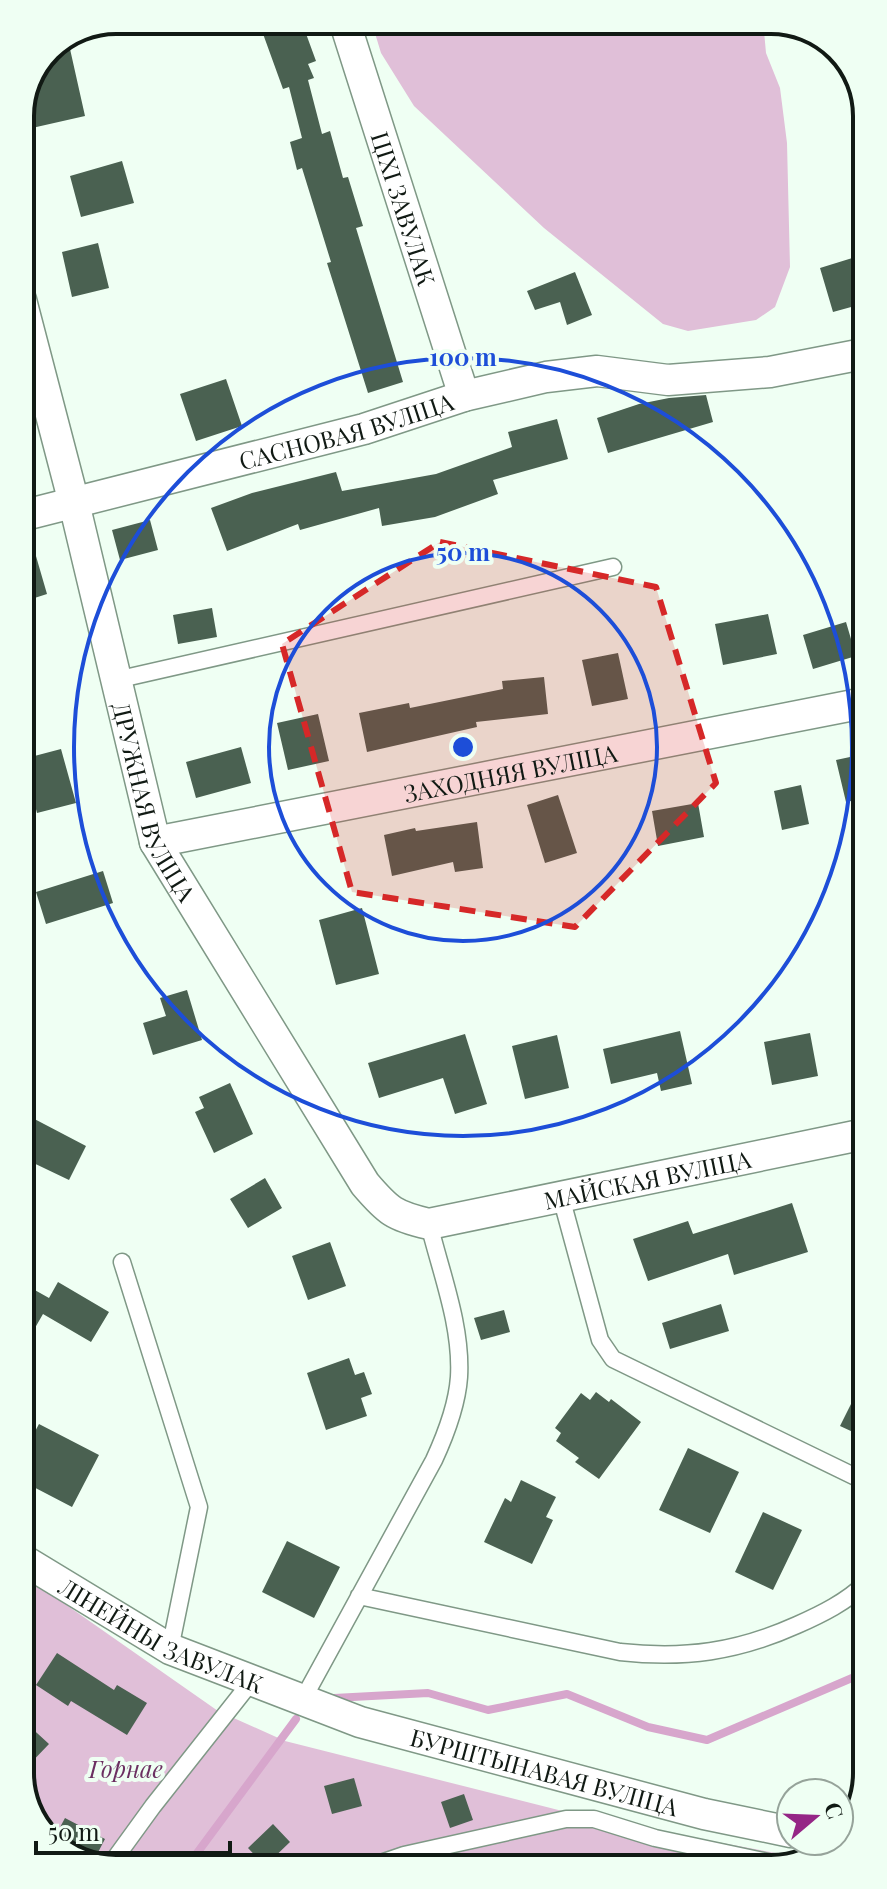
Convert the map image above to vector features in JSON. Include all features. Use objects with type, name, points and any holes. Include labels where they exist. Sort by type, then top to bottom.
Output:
[{"type":"street","name":"ЦІХІ ЗАВУЛАК","points":[[348,34],[464,396]]},
{"type":"street","name":"ДРУЖНАЯ ВУЛІЦА","points":[[34,350],[155,842],[365,1184],[385,1208],[404,1218],[429,1224]]},
{"type":"street","name":"САСНОВАЯ ВУЛІЦА","points":[[34,513],[364,429],[464,396],[546,377],[597,371],[668,380],[770,372],[853,356]]},
{"type":"street","name":"ЗАХОДНЯЯ ВУЛІЦА","points":[[155,842],[853,705]]},
{"type":"street","name":"МАЙСКАЯ ВУЛІЦА","points":[[429,1224],[853,1136]]},
{"type":"street","name":"ЛІНЕЙНЫ ЗАВУЛАК","points":[[34,1566],[170,1649],[302,1701]]},
{"type":"street","name":"БУРШТЫНАВАЯ ВУЛІЦА","points":[[302,1701],[360,1722],[552,1774],[704,1814],[775,1829]]},
{"type":"lane","points":[[116,680],[613,567]]},
{"type":"lane","points":[[561,1197],[600,1340],[613,1359],[853,1476]]},
{"type":"lane","points":[[302,1701],[449,1426],[459,1377],[456,1331],[429,1224]]},
{"type":"lane","points":[[122,1262],[199,1507],[170,1649]]},
{"type":"lane","points":[[359,1596],[620,1652],[654,1656],[738,1648],[827,1612],[853,1593]]},
{"type":"lane","points":[[117,1855],[251,1682]]},
{"type":"lane","points":[[404,1855],[566,1819],[594,1819],[655,1838],[735,1855]]},
{"type":"highlighted area","points":[[440,542],[656,587],[716,783],[575,927],[352,892],[282,644]]},
{"type":"green space","points":[[375,34],[764,34],[766,53],[780,88],[787,143],[790,267],[775,307],[756,320],[688,331],[663,324],[544,228],[414,106],[381,53]]},
{"type":"green space","name":"Горнае","points":[[34,1582],[218,1711],[285,1741],[594,1819],[775,1854],[111,1855],[90,1851],[66,1838],[51,1823],[36,1789]]},
{"type":"building","points":[[263,34],[306,34],[316,61],[308,64],[314,78],[308,80],[322,134],[330,131],[343,178],[348,177],[363,226],[356,228],[403,382],[368,393],[327,263],[331,262],[302,168],[297,170],[290,142],[302,138],[289,87],[283,89]]},
{"type":"building","points":[[70,48],[85,116],[34,128],[40,85],[48,70]]},
{"type":"building","points":[[122,161],[134,203],[81,217],[70,176]]},
{"type":"building","points":[[98,243],[109,288],[72,297],[62,252]]},
{"type":"building","points":[[853,258],[853,306],[833,312],[820,268]]},
{"type":"building","points":[[575,272],[592,315],[567,325],[560,302],[535,310],[527,291]]},
{"type":"building","points":[[226,379],[242,426],[196,441],[180,394]]},
{"type":"building","points":[[706,395],[713,422],[608,453],[597,418],[639,404]]},
{"type":"building","points":[[557,419],[568,459],[493,480],[498,494],[435,517],[382,526],[379,508],[300,530],[298,524],[227,551],[211,508],[252,493],[336,472],[342,491],[436,474],[512,447],[508,432]]},
{"type":"building","points":[[150,520],[158,550],[120,560],[112,530]]},
{"type":"building","points":[[34,549],[47,594],[34,598]]},
{"type":"building","points":[[212,608],[217,637],[178,644],[173,615]]},
{"type":"building","points":[[768,614],[777,654],[723,665],[715,624]]},
{"type":"building","points":[[846,622],[853,657],[813,669],[803,635]]},
{"type":"building","points":[[618,653],[628,699],[592,706],[582,660]]},
{"type":"building","points":[[544,677],[548,714],[476,722],[477,727],[367,752],[359,713],[409,703],[410,708],[503,689],[502,681]]},
{"type":"building","points":[[318,714],[329,761],[288,770],[277,723]]},
{"type":"building","points":[[241,747],[251,783],[196,798],[186,762]]},
{"type":"building","points":[[61,749],[76,803],[37,813],[34,756]]},
{"type":"building","points":[[853,756],[853,800],[846,802],[836,760]]},
{"type":"building","points":[[801,785],[809,824],[782,830],[774,791]]},
{"type":"building","points":[[558,795],[577,853],[545,863],[527,805]]},
{"type":"building","points":[[698,803],[704,837],[658,846],[652,811]]},
{"type":"building","points":[[477,822],[483,868],[455,872],[453,862],[392,876],[384,835],[415,828],[416,831]]},
{"type":"building","points":[[103,871],[113,903],[46,924],[36,892]]},
{"type":"building","points":[[362,908],[379,974],[336,985],[319,920]]},
{"type":"building","points":[[187,990],[202,1040],[153,1055],[143,1023],[166,1016],[160,998]]},
{"type":"building","points":[[680,1031],[692,1084],[661,1091],[657,1073],[611,1084],[603,1049]]},
{"type":"building","points":[[810,1033],[818,1076],[772,1085],[764,1042]]},
{"type":"building","points":[[465,1034],[487,1104],[455,1114],[443,1078],[379,1098],[368,1063]]},
{"type":"building","points":[[557,1035],[569,1088],[525,1099],[512,1046]]},
{"type":"building","points":[[230,1083],[253,1134],[214,1153],[195,1112],[204,1108],[199,1097]]},
{"type":"building","points":[[34,1119],[86,1146],[69,1180],[34,1163]]},
{"type":"building","points":[[265,1178],[282,1208],[248,1228],[230,1199]]},
{"type":"building","points":[[792,1203],[808,1252],[734,1275],[728,1254],[648,1281],[633,1239],[688,1221],[693,1234]]},
{"type":"building","points":[[330,1242],[346,1286],[308,1300],[292,1256]]},
{"type":"building","points":[[58,1282],[109,1312],[91,1342],[43,1314],[34,1330],[34,1290],[49,1298]]},
{"type":"building","points":[[721,1304],[729,1331],[670,1349],[662,1323]]},
{"type":"building","points":[[504,1310],[510,1332],[481,1340],[474,1318]]},
{"type":"building","points":[[349,1358],[355,1375],[364,1372],[372,1394],[361,1398],[367,1416],[326,1430],[307,1373]]},
{"type":"building","points":[[596,1392],[609,1402],[611,1399],[641,1422],[599,1479],[575,1462],[579,1458],[556,1441],[561,1433],[555,1428],[581,1393],[590,1400]]},
{"type":"building","points":[[853,1400],[853,1432],[840,1426]]},
{"type":"building","points":[[39,1424],[99,1455],[72,1507],[34,1487],[34,1433]]},
{"type":"building","points":[[688,1448],[739,1472],[710,1533],[659,1510]]},
{"type":"building","points":[[521,1480],[556,1497],[546,1517],[553,1520],[532,1564],[484,1542],[505,1498],[511,1502]]},
{"type":"building","points":[[763,1512],[802,1530],[773,1590],[735,1572]]},
{"type":"building","points":[[287,1541],[340,1567],[314,1618],[262,1592]]},
{"type":"building","points":[[57,1653],[114,1690],[117,1685],[147,1703],[127,1735],[71,1701],[68,1706],[36,1685]]},
{"type":"building","points":[[34,1730],[49,1744],[34,1760]]},
{"type":"building","points":[[354,1778],[362,1806],[332,1814],[324,1786]]},
{"type":"building","points":[[464,1794],[473,1820],[450,1828],[441,1802]]},
{"type":"building","points":[[65,1818],[105,1839],[98,1853],[75,1844],[58,1831]]},
{"type":"building","points":[[273,1824],[290,1842],[276,1855],[255,1855],[248,1848]]},
{"type":"waterway","points":[[334,1698],[428,1693],[488,1710],[567,1694],[648,1727],[707,1740],[853,1678]]},
{"type":"waterway","points":[[196,1855],[296,1719]]}]
